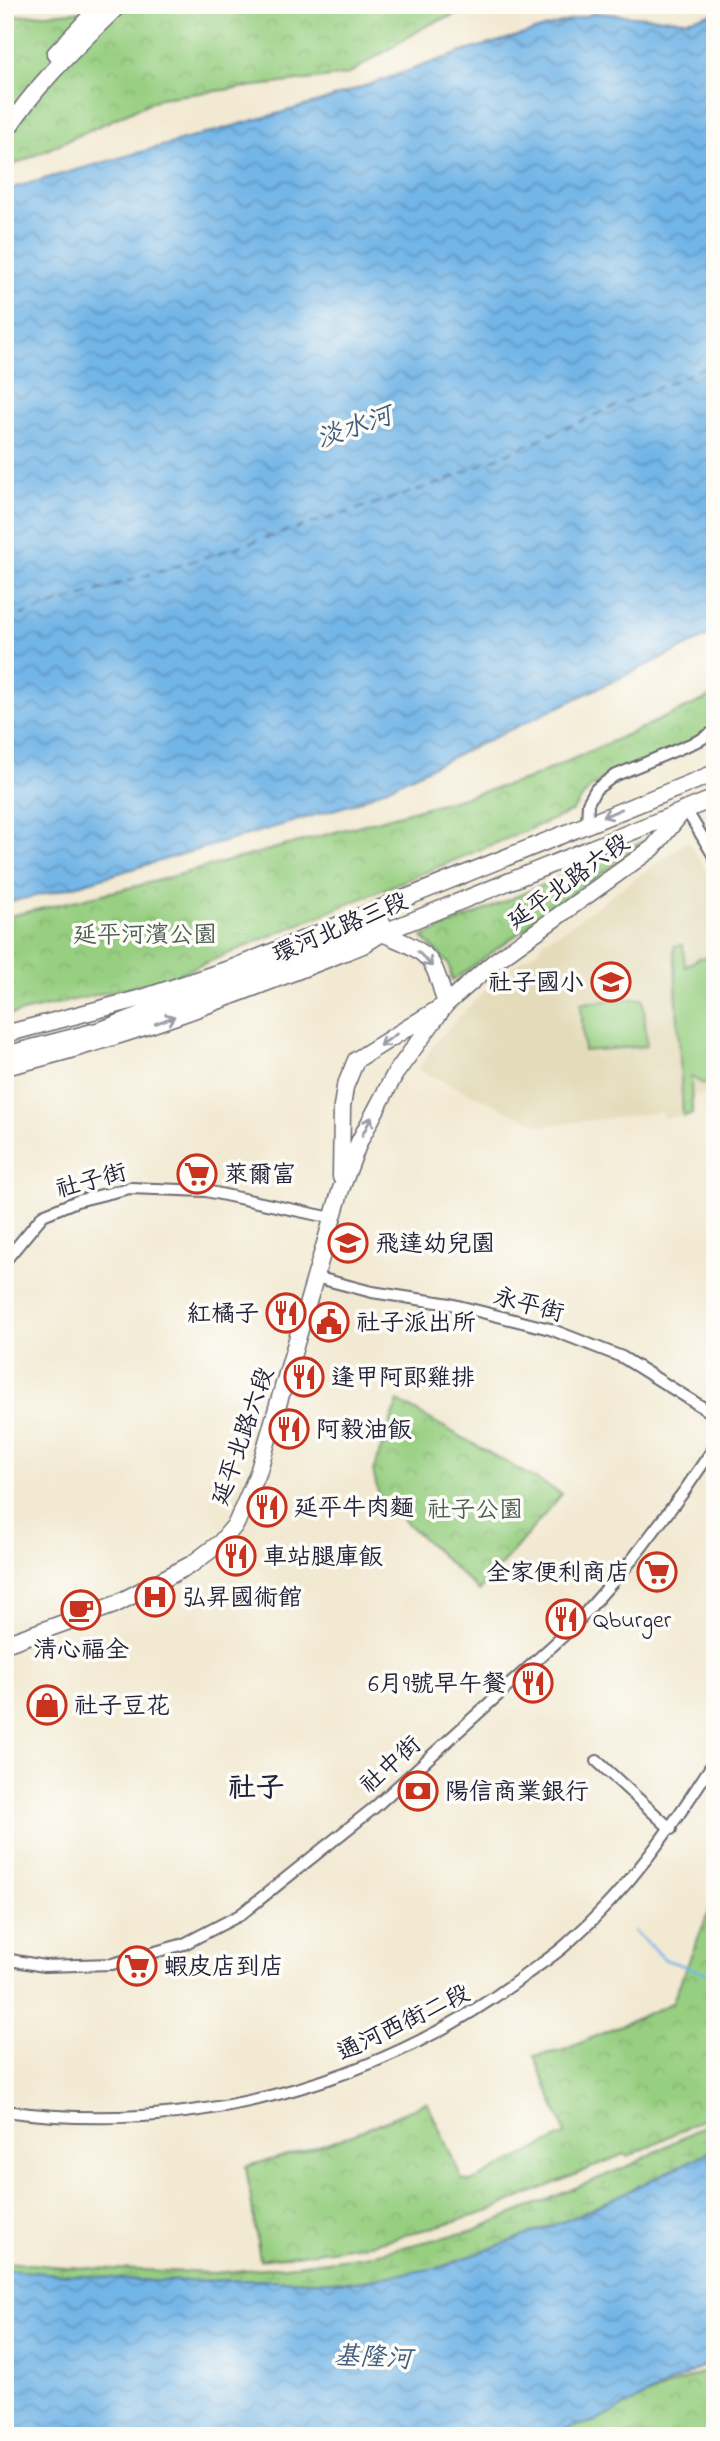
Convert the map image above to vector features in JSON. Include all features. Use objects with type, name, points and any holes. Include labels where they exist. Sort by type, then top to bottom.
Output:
[{"type":"main road","points":[[5,117],[39,71],[101,5]]},
{"type":"main road","points":[[5,133],[62,60],[118,5]]},
{"type":"main road","points":[[5,1055],[100,1030],[373,928],[654,815],[666,805],[675,787],[715,772]]},
{"type":"main road","points":[[675,787],[685,808],[715,797]]},
{"type":"main road","name":"環河北路三段","points":[[5,1034],[142,998],[235,967],[675,787]]},
{"type":"main road","name":"環河北路三段","points":[[5,1067],[137,1030],[228,998],[351,950],[382,933],[685,808]]},
{"type":"main road","name":"延平北路六段","points":[[341,1189],[342,1107],[345,1087],[356,1060],[446,1004],[494,962],[653,848],[685,808]]},
{"type":"main road","points":[[382,933],[417,950],[426,958],[433,967],[446,1004]]},
{"type":"main road","points":[[5,1044],[85,1025],[118,1014],[142,998]]},
{"type":"main road","name":"延平北路六段","points":[[5,1644],[114,1605],[192,1564],[220,1543],[236,1524],[258,1474],[332,1218],[359,1142],[393,1077],[446,1004]]},
{"type":"street","points":[[587,824],[588,803],[596,789],[614,776],[701,740],[715,731]]},
{"type":"street","points":[[685,808],[715,858]]},
{"type":"street","name":"社子街","points":[[5,1261],[43,1215],[77,1201],[130,1188],[206,1191],[332,1218]]},
{"type":"street","name":"永平街","points":[[315,1277],[382,1294],[450,1304],[550,1329],[622,1357],[715,1415]]},
{"type":"street","name":"社中街","points":[[5,1959],[44,1966],[112,1964],[184,1944],[240,1915],[375,1807],[572,1628],[631,1560],[715,1446]]},
{"type":"street","name":"通河西街二段","points":[[5,2111],[89,2117],[235,2105],[344,2075],[406,2048],[478,2009],[570,1942],[635,1874],[671,1829],[715,1760]]},
{"type":"street","points":[[597,1761],[671,1829]]},
{"type":"shaded area","name":"社子國小","points":[[688,841],[715,884],[715,1095],[695,1095],[695,1114],[663,1118],[662,1112],[542,1126],[418,1070],[437,1040],[489,986],[507,984],[507,980],[514,979],[513,967],[540,948],[545,940],[564,930]]},
{"type":"green space","points":[[172,5],[480,5],[428,25],[347,75],[160,98],[5,169],[5,17]]},
{"type":"green space","name":"延平河濱公園","points":[[715,693],[715,732],[591,787],[571,812],[169,978],[5,1016],[5,917],[137,886],[526,780]]},
{"type":"green space","points":[[643,842],[452,981],[449,964],[422,937]]},
{"type":"green space","points":[[683,945],[685,967],[699,958],[715,957],[715,1085],[703,1084],[691,1077],[692,1114],[683,1116],[674,946]]},
{"type":"green space","points":[[643,998],[647,1046],[584,1051],[581,1003]]},
{"type":"green space","name":"社子公園","points":[[398,1401],[562,1494],[479,1591],[379,1497],[373,1471]]},
{"type":"green space","points":[[715,1896],[715,2103],[709,2107],[713,2114],[628,2157],[624,2154],[484,2213],[376,2243],[260,2260],[246,2166],[338,2139],[427,2102],[462,2179],[471,2182],[566,2134],[534,2056],[564,2050],[672,2003]]},
{"type":"green space","points":[[715,2120],[715,2149],[575,2217],[441,2267],[357,2282],[152,2281],[5,2270],[5,2262],[215,2273],[366,2256],[474,2230],[633,2164]]},
{"type":"green space","points":[[715,2367],[715,2436],[551,2436]]},
{"type":"water","name":"淡水河","points":[[595,13],[686,20],[715,13],[715,633],[353,804],[61,890],[5,903],[5,190],[322,101],[459,53]]},
{"type":"water","name":"基隆河","points":[[715,2149],[715,2360],[597,2421],[538,2436],[5,2436],[5,2270],[152,2281],[357,2282],[441,2267],[575,2217]]},
{"type":"waterway","points":[[634,1931],[666,1960],[715,1976]]},
{"type":"ferry route","points":[[5,620],[437,484],[715,363]]},
{"type":"place","name":"社子國小","points":[[611,982]]},
{"type":"place","name":"萊爾富","points":[[197,1174]]},
{"type":"place","name":"飛達幼兒園","points":[[348,1243]]},
{"type":"place","name":"紅橘子","points":[[286,1313]]},
{"type":"place","name":"社子派出所","points":[[329,1322]]},
{"type":"place","name":"逢甲阿郎雞排","points":[[304,1377]]},
{"type":"place","name":"阿毅油飯","points":[[289,1429]]},
{"type":"place","name":"延平牛肉麵","points":[[267,1507]]},
{"type":"place","name":"車站腿庫飯","points":[[236,1556]]},
{"type":"place","name":"全家便利商店","points":[[657,1572]]},
{"type":"place","name":"弘昇國術館","points":[[155,1597]]},
{"type":"place","name":"清心福全","points":[[81,1610]]},
{"type":"place","name":"Qburger","points":[[566,1619]]},
{"type":"place","name":"6月9號早午餐","points":[[533,1683]]},
{"type":"place","name":"社子豆花","points":[[47,1705]]},
{"type":"place","name":"陽信商業銀行","points":[[418,1791]]},
{"type":"place","name":"蝦皮店到店","points":[[137,1966]]},
{"type":"district","name":"社子","points":[[256,1786]]}]
